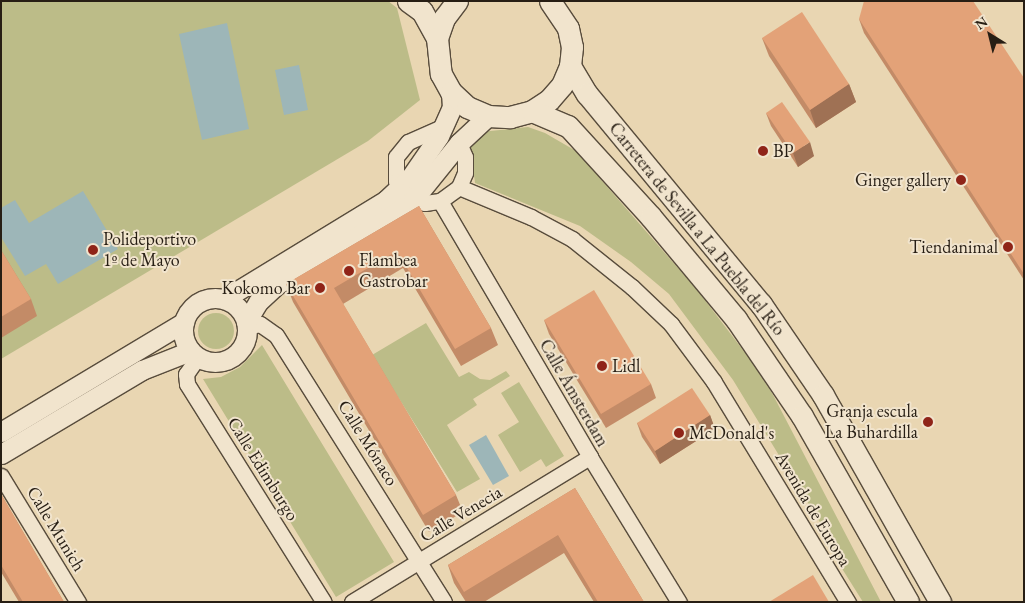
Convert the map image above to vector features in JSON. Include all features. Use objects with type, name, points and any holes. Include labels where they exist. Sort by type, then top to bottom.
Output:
[{"type":"main road","points":[[408,1],[422,11],[437,38],[441,74],[451,92],[468,107],[488,116],[510,117],[532,111],[549,100],[562,85],[570,66],[572,47],[568,28],[550,1]]},
{"type":"main road","points":[[437,38],[444,18],[457,1]]},
{"type":"main road","name":"Carretera de Sevilla a La Puebla del Río","points":[[570,66],[587,94],[761,304],[823,395],[940,602]]},
{"type":"main road","points":[[532,111],[568,126],[651,217],[736,319],[802,416],[908,602]]},
{"type":"street","points":[[224,299],[406,193],[410,178],[444,126],[452,107],[451,92]]},
{"type":"street","points":[[1,454],[142,370],[194,354],[216,362],[234,355],[245,340],[246,324],[258,302],[276,285],[388,218],[406,193],[488,116]]},
{"type":"street","points":[[406,193],[424,203],[440,200],[459,187],[465,172],[465,157],[459,142]]},
{"type":"street","name":"Avenida de Europa","points":[[459,187],[531,217],[572,239],[632,287],[671,324],[714,382],[848,602]]},
{"type":"street","name":"Calle Ámsterdam","points":[[440,200],[590,457],[679,602]]},
{"type":"street","points":[[1,432],[184,322],[199,302],[214,298],[224,299],[237,306],[246,324]]},
{"type":"street","points":[[184,322],[183,332],[194,354]]},
{"type":"street","name":"Calle Mónaco","points":[[246,324],[260,324],[276,335],[444,602]]},
{"type":"street","name":"Calle Edimburgo","points":[[194,354],[186,374],[187,384],[324,602]]},
{"type":"street","name":"Calle Venecia","points":[[352,602],[590,457]]},
{"type":"street","name":"Calle Munich","points":[[1,476],[78,602]]},
{"type":"green space","name":"Polideportivo 1º de Mayo","points":[[1,1],[388,1],[397,8],[420,100],[368,141],[1,359]]},
{"type":"green space","points":[[528,127],[545,133],[576,151],[698,291],[749,358],[772,393],[881,602],[863,602],[819,532],[821,524],[733,380],[669,294],[631,262],[580,226],[475,183],[470,143],[480,132]]},
{"type":"green space","points":[[216,313],[223,314],[229,318],[233,324],[233,338],[229,344],[223,348],[216,349],[209,348],[203,344],[199,338],[198,331],[199,324],[203,318],[209,314]]},
{"type":"green space","points":[[426,323],[459,377],[469,372],[480,379],[490,380],[506,371],[510,376],[473,399],[477,405],[447,425],[480,479],[457,492],[372,355]]},
{"type":"green space","points":[[262,345],[394,562],[336,597],[203,379],[221,377],[240,367]]},
{"type":"green space","points":[[519,382],[564,456],[546,467],[541,459],[520,472],[498,435],[519,422],[501,393]]},
{"type":"water","points":[[227,23],[249,129],[202,140],[179,34]]},
{"type":"water","points":[[299,65],[308,110],[284,115],[275,70]]},
{"type":"water","points":[[83,191],[118,249],[58,284],[46,264],[25,276],[1,237],[1,208],[15,200],[29,223]]},
{"type":"water","points":[[486,435],[509,476],[493,485],[469,445]]},
{"type":"building","points":[[864,1],[973,1],[1024,78],[1024,274],[859,19]]},
{"type":"building","points":[[802,12],[849,84],[810,110],[762,38]]},
{"type":"building","points":[[782,102],[810,142],[793,153],[766,113]]},
{"type":"building","points":[[419,206],[491,328],[455,349],[397,251],[334,288],[456,495],[423,515],[286,284]]},
{"type":"building","points":[[1,250],[31,299],[1,317]]},
{"type":"building","name":"Lidl","points":[[594,290],[651,384],[601,414],[544,320]]},
{"type":"building","points":[[692,388],[710,415],[655,451],[637,423]]},
{"type":"building","points":[[575,488],[644,602],[598,602],[558,535],[464,592],[448,565]]},
{"type":"building","points":[[1,494],[64,602],[23,602],[1,565]]},
{"type":"building","points":[[813,575],[829,602],[769,602]]},
{"type":"place","name":"BP","points":[[763,151]]},
{"type":"place","name":"Ginger gallery","points":[[961,180]]},
{"type":"place","name":"Tiendanimal","points":[[1008,247]]},
{"type":"place","name":"Polideportivo 1º de Mayo","points":[[93,250]]},
{"type":"place","name":"Flambea Gastrobar","points":[[349,271]]},
{"type":"place","name":"Kokomo Bar","points":[[320,288]]},
{"type":"place","name":"Lidl","points":[[602,366]]},
{"type":"place","name":"Granja escula La Buhardilla","points":[[928,422]]},
{"type":"place","name":"McDonald's","points":[[679,433]]}]
